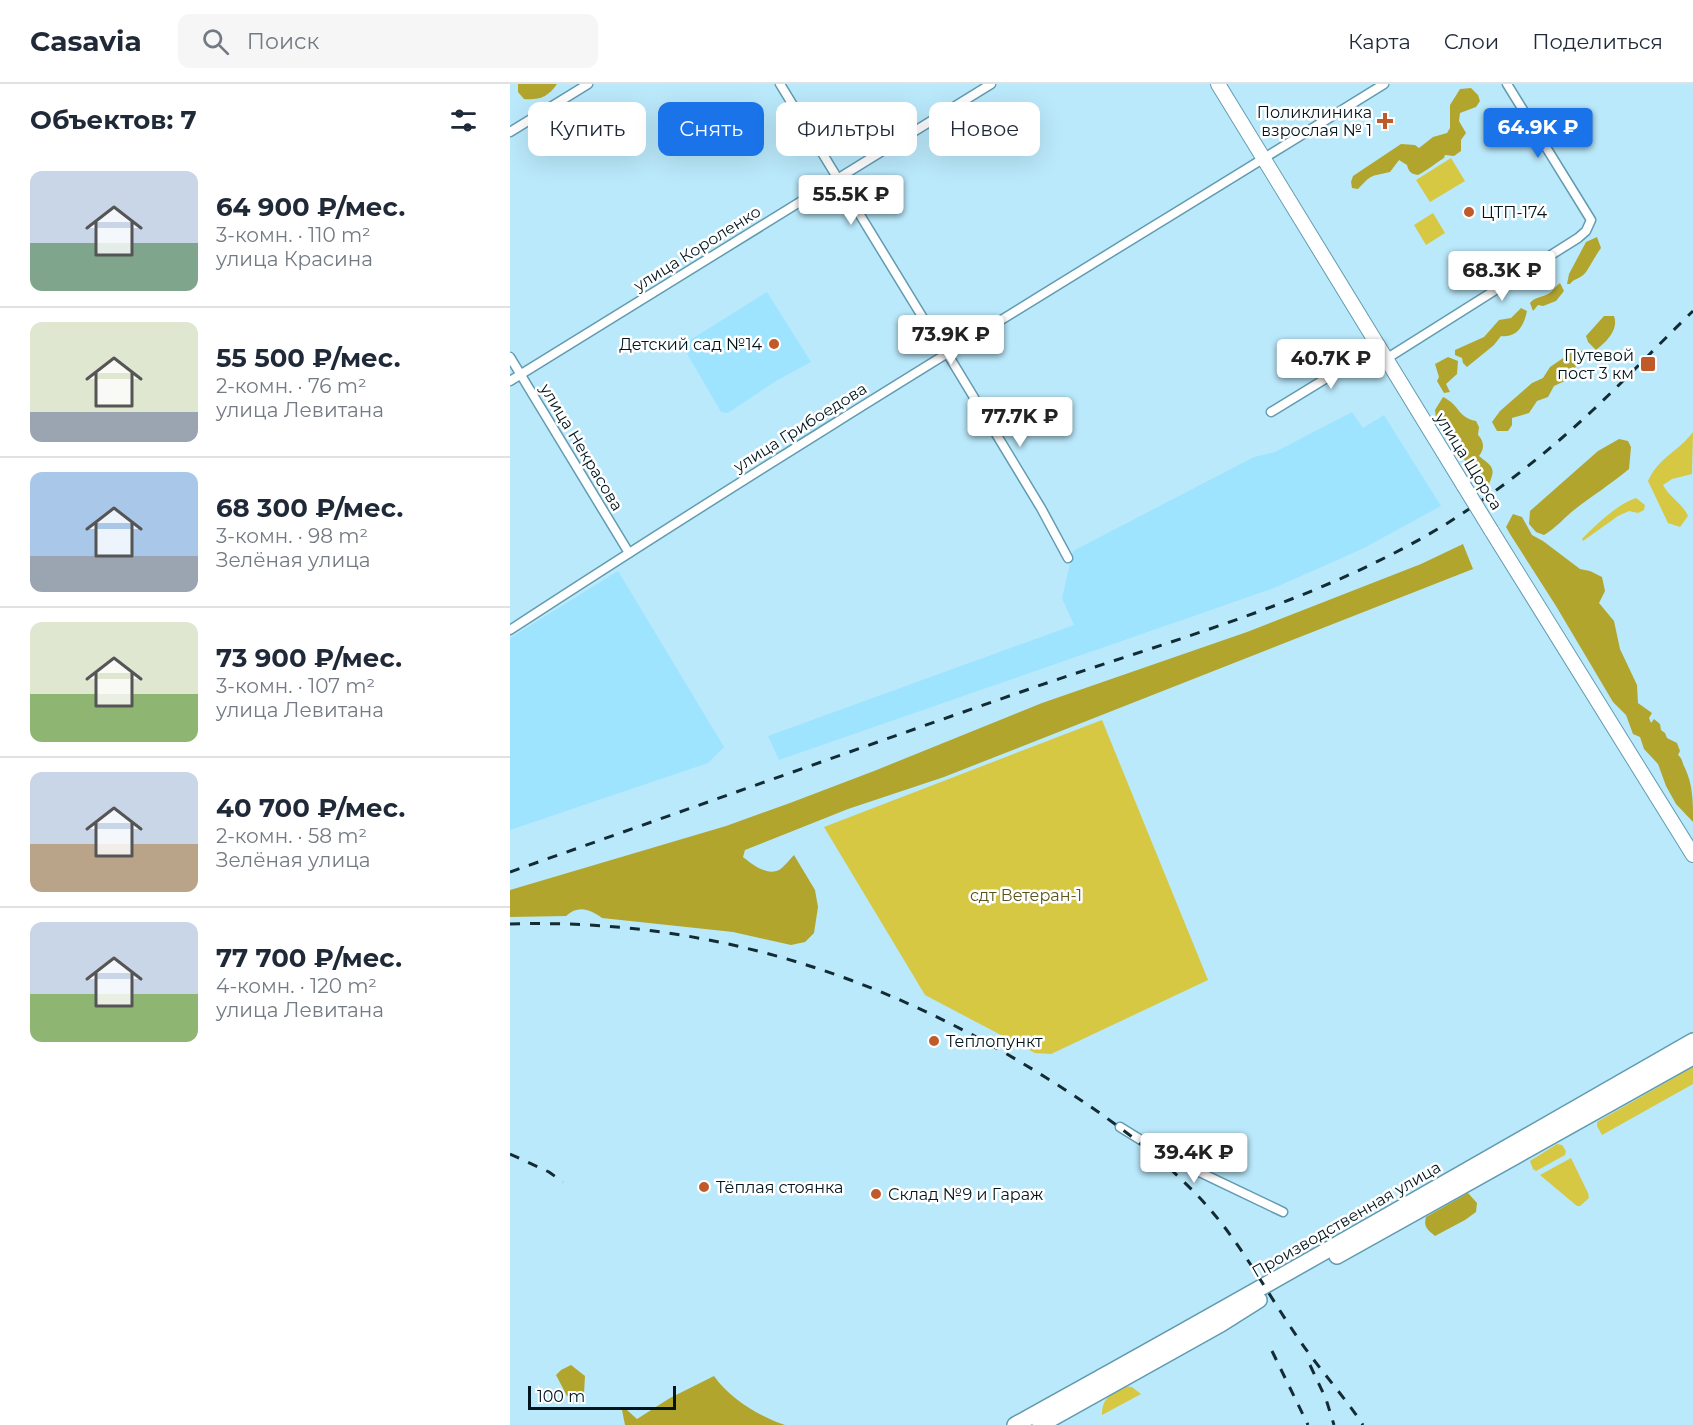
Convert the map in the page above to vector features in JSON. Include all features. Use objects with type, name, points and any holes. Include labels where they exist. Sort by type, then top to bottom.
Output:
[{"type":"highway","name":"Производственная улица","points":[[1132,1367],[1266,1286],[1693,1041]]},
{"type":"highway","name":"Производственная улица","points":[[1015,1425],[1055,1409],[1132,1367],[1221,1323],[1270,1293],[1412,1216],[1693,1057]]},
{"type":"highway","name":"Производственная улица","points":[[1040,1425],[1055,1409]]},
{"type":"main road","name":"улица Щорса","points":[[1218,84],[1262,159],[1693,855]]},
{"type":"street","points":[[510,132],[588,84]]},
{"type":"street","points":[[780,84],[1041,508],[1068,558]]},
{"type":"street","name":"улица Короленко","points":[[510,381],[991,84]]},
{"type":"street","name":"улица Грибоедова","points":[[510,630],[946,353],[1384,84]]},
{"type":"street","points":[[1386,359],[1586,231],[1590,220],[1507,84]]},
{"type":"street","points":[[1271,412],[1379,346]]},
{"type":"street","name":"улица Некрасова","points":[[510,357],[628,553]]},
{"type":"street","points":[[1120,1127],[1170,1158],[1283,1212]]},
{"type":"shaded area","points":[[518,84],[557,84],[547,95],[524,99],[518,92]]},
{"type":"shaded area","points":[[1471,88],[1480,101],[1476,107],[1460,113],[1459,121],[1466,133],[1461,140],[1461,151],[1454,156],[1445,155],[1444,158],[1418,175],[1411,172],[1407,165],[1399,160],[1390,172],[1372,176],[1358,189],[1352,188],[1353,176],[1401,144],[1415,145],[1419,148],[1433,137],[1447,133],[1450,128],[1450,105],[1460,89]]},
{"type":"shaded area","points":[[1597,237],[1601,248],[1588,269],[1582,276],[1567,284],[1569,274],[1586,242]]},
{"type":"shaded area","points":[[1560,283],[1564,291],[1556,301],[1543,306],[1538,305],[1533,311],[1530,303],[1550,293]]},
{"type":"shaded area","points":[[767,292],[811,362],[776,381],[728,413],[721,412],[682,345]]},
{"type":"shaded area","points":[[1521,308],[1527,311],[1522,326],[1515,333],[1501,336],[1494,345],[1467,367],[1462,358],[1455,355],[1455,350],[1484,337],[1499,320],[1511,318]]},
{"type":"shaded area","points":[[1604,316],[1614,316],[1615,326],[1596,350],[1588,342],[1586,336]]},
{"type":"shaded area","points":[[1587,349],[1590,355],[1584,354],[1567,380],[1554,386],[1548,397],[1537,401],[1529,413],[1512,418],[1512,425],[1508,431],[1497,431],[1492,422],[1500,411],[1532,383],[1543,378],[1550,367],[1575,350],[1578,352]]},
{"type":"shaded area","points":[[1448,357],[1458,361],[1457,374],[1446,384],[1450,392],[1444,393],[1437,381],[1439,377],[1435,364]]},
{"type":"shaded area","points":[[1443,397],[1449,400],[1465,417],[1476,421],[1479,427],[1478,435],[1483,445],[1479,456],[1493,470],[1489,484],[1485,485],[1474,473],[1461,455],[1451,432],[1436,418],[1435,410]]},
{"type":"shaded area","points":[[1352,412],[1363,428],[1384,415],[1441,506],[1362,549],[1274,588],[779,760],[768,736],[1074,625],[1062,598],[1073,551],[1254,457],[1275,452]]},
{"type":"shaded area","points":[[1619,439],[1628,441],[1631,447],[1629,469],[1544,535],[1536,532],[1529,524],[1530,511],[1598,451]]},
{"type":"shaded area","points":[[1513,514],[1522,517],[1532,535],[1580,569],[1602,577],[1605,591],[1599,603],[1614,621],[1620,649],[1637,685],[1638,703],[1652,713],[1649,718],[1651,723],[1654,719],[1660,724],[1661,730],[1667,738],[1677,743],[1680,751],[1678,755],[1688,774],[1691,787],[1693,822],[1676,804],[1658,764],[1644,749],[1640,737],[1633,734],[1626,715],[1613,702],[1510,534],[1506,527]]},
{"type":"shaded area","points":[[1463,544],[1473,569],[944,777],[848,809],[745,850],[743,857],[769,871],[779,870],[794,855],[815,890],[818,907],[814,933],[805,942],[791,945],[733,932],[602,918],[593,912],[580,909],[566,916],[510,917],[510,890],[726,826],[790,803],[1042,703],[1247,632],[1421,564]]},
{"type":"shaded area","points":[[618,571],[724,747],[708,763],[510,830],[510,638]]},
{"type":"shaded area","points":[[1468,1193],[1477,1203],[1476,1212],[1435,1236],[1428,1230],[1425,1223],[1426,1217]]},
{"type":"shaded area","points":[[571,1365],[585,1376],[584,1393],[578,1396],[567,1396],[556,1375]]},
{"type":"shaded area","points":[[714,1376],[728,1392],[746,1406],[785,1425],[625,1425],[622,1410],[627,1410],[637,1419],[670,1398]]},
{"type":"green space","points":[[1451,158],[1465,181],[1430,202],[1416,180]]},
{"type":"green space","points":[[1433,213],[1445,233],[1426,245],[1414,225]]},
{"type":"green space","points":[[1693,432],[1692,474],[1672,479],[1663,485],[1688,516],[1680,527],[1668,523],[1648,481],[1663,460]]},
{"type":"green space","points":[[1636,498],[1645,505],[1644,510],[1638,513],[1629,511],[1618,516],[1583,541],[1582,539],[1607,515]]},
{"type":"green space","name":"сдт Ветеран-1","points":[[1102,720],[1208,980],[1051,1054],[1035,1053],[925,995],[824,827]]},
{"type":"green space","points":[[1693,1067],[1693,1084],[1602,1135],[1597,1122]]},
{"type":"green space","points":[[1557,1144],[1562,1145],[1566,1151],[1565,1155],[1536,1171],[1533,1169],[1530,1161]]},
{"type":"green space","points":[[1571,1158],[1589,1198],[1580,1206],[1577,1206],[1540,1175]]},
{"type":"green space","points":[[1124,1386],[1132,1387],[1141,1394],[1102,1415],[1106,1400]]},
{"type":"railway","points":[[510,872],[1038,686],[1247,616],[1349,575],[1446,524],[1522,470],[1593,410],[1693,311]]},
{"type":"railway","points":[[510,924],[582,925],[653,931],[722,943],[789,960],[855,982],[920,1009],[983,1041],[1045,1077],[1126,1132],[1163,1162],[1198,1196],[1227,1230],[1300,1341],[1363,1425]]},
{"type":"railway","points":[[510,1154],[549,1172],[563,1182]]},
{"type":"railway","points":[[1272,1351],[1308,1425]]},
{"type":"railway","points":[[1310,1365],[1326,1399],[1334,1425]]},
{"type":"place","name":"Поликлиника взрослая № 1","points":[[1385,121]]},
{"type":"place","name":"ЦТП-174","points":[[1469,212]]},
{"type":"place","name":"Детский сад №14","points":[[774,344]]},
{"type":"place","name":"Путевой пост 3 км","points":[[1648,364]]},
{"type":"place","name":"Теплопункт","points":[[934,1041]]},
{"type":"place","name":"Тёплая стоянка","points":[[704,1187]]},
{"type":"place","name":"Склад №9 и Гараж","points":[[876,1194]]}]
